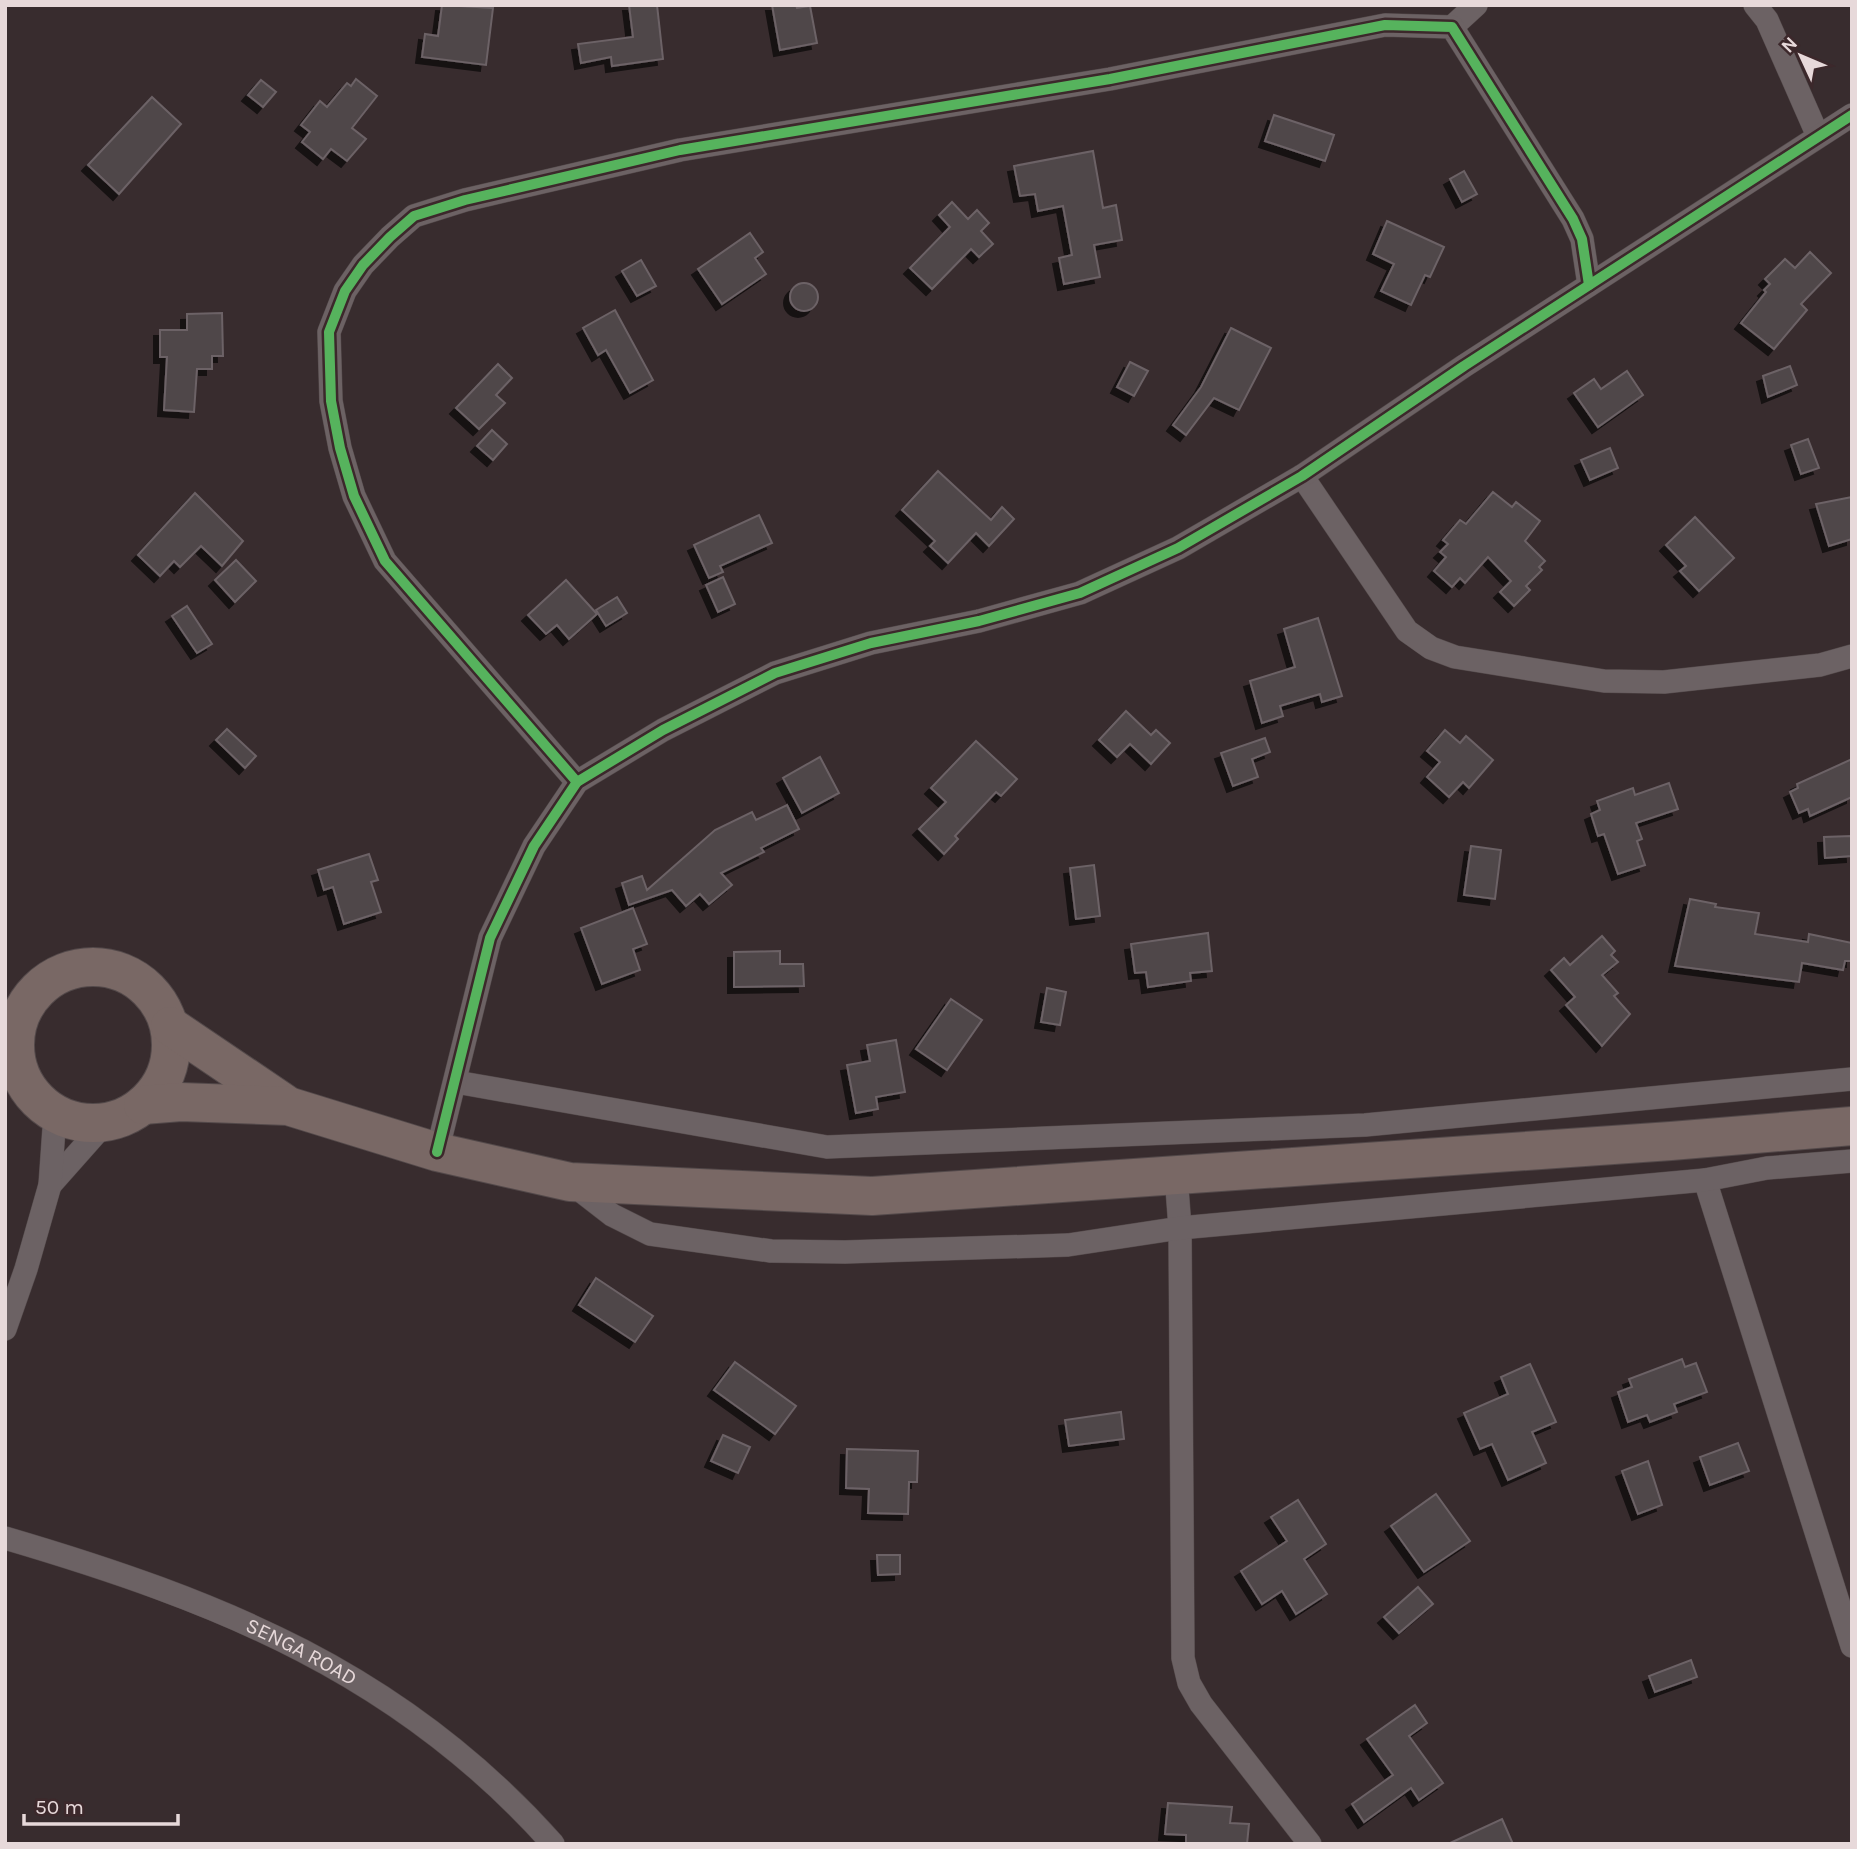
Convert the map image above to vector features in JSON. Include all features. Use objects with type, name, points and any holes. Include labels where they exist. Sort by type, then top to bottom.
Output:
[{"type":"highway","points":[[80,966],[110,967],[137,978],[158,999],[170,1026],[172,1047],[167,1069],[158,1088],[143,1105],[126,1116],[105,1123],[79,1123],[55,1114],[34,1098],[12,1068],[18,993],[80,966]]},
{"type":"highway","points":[[170,1026],[288,1106]]},
{"type":"highway","points":[[143,1105],[181,1101],[288,1106],[437,1152],[569,1182],[872,1196],[1852,1126]]},
{"type":"street","points":[[577,782],[385,561],[354,496],[340,448],[331,401],[329,332],[345,291],[363,265],[414,216],[465,200],[680,150],[1111,79],[1385,25],[1452,27],[1476,5]]},
{"type":"street","points":[[1755,5],[1766,20],[1818,136]]},
{"type":"street","points":[[1452,27],[1573,219],[1582,239],[1590,285]]},
{"type":"street","points":[[437,1152],[490,938],[534,846],[577,782],[663,730],[775,673],[871,643],[979,621],[1080,593],[1178,548],[1302,476],[1464,366],[1852,115]]},
{"type":"street","points":[[1302,476],[1407,631],[1431,648],[1455,657],[1604,681],[1664,682],[1820,665],[1852,656]]},
{"type":"street","points":[[456,1082],[827,1147],[1365,1125],[1852,1079]]},
{"type":"street","points":[[5,1329],[26,1269],[50,1185],[55,1114]]},
{"type":"street","points":[[50,1185],[105,1123]]},
{"type":"street","points":[[569,1182],[612,1215],[650,1234],[771,1251],[1018,1249],[1180,1228],[1705,1180],[1767,1168],[1852,1161]]},
{"type":"street","points":[[1176,1175],[1180,1228],[1183,1658],[1189,1683],[1202,1704],[1310,1844]]},
{"type":"street","points":[[1705,1180],[1852,1646]]},
{"type":"street","name":"SENGA ROAD","points":[[5,1538],[121,1572],[204,1603],[317,1656],[360,1681],[475,1767],[554,1844]]},
{"type":"building","points":[[442,5],[493,8],[486,65],[422,57],[425,34],[438,36]]},
{"type":"building","points":[[629,5],[657,5],[663,59],[612,66],[611,57],[581,63],[578,44],[633,37]]},
{"type":"building","points":[[772,5],[796,5],[797,8],[810,6],[817,43],[780,50]]},
{"type":"building","points":[[356,79],[377,96],[352,128],[366,139],[347,161],[331,149],[323,159],[302,142],[310,132],[301,125],[320,101],[327,107],[347,83],[351,86]]},
{"type":"building","points":[[261,80],[276,92],[263,107],[248,95]]},
{"type":"building","points":[[152,97],[181,124],[119,194],[88,165]]},
{"type":"building","points":[[1274,115],[1334,135],[1325,161],[1265,141]]},
{"type":"building","points":[[1093,151],[1103,208],[1116,205],[1122,240],[1094,245],[1100,277],[1064,284],[1059,258],[1072,255],[1063,206],[1038,211],[1035,194],[1020,196],[1014,166]]},
{"type":"building","points":[[1464,171],[1477,194],[1462,202],[1450,179]]},
{"type":"building","points":[[952,202],[968,219],[977,210],[989,223],[981,231],[993,244],[979,257],[971,249],[932,289],[910,268],[950,227],[939,215]]},
{"type":"building","points":[[1387,221],[1444,247],[1430,277],[1425,275],[1411,305],[1381,291],[1394,264],[1373,254]]},
{"type":"building","points":[[750,233],[763,252],[755,258],[766,274],[722,304],[698,269]]},
{"type":"building","points":[[1810,252],[1831,273],[1801,304],[1807,310],[1774,349],[1741,323],[1766,292],[1764,290],[1770,284],[1765,279],[1785,259],[1795,268]]},
{"type":"building","points":[[641,260],[656,286],[637,296],[622,271]]},
{"type":"building","points":[[804,283],[814,287],[818,297],[814,307],[804,311],[794,307],[790,297],[794,287]]},
{"type":"building","points":[[615,310],[653,380],[630,393],[606,350],[598,355],[583,328]]},
{"type":"building","points":[[222,313],[223,356],[212,356],[212,369],[197,369],[194,412],[164,410],[167,357],[160,357],[160,330],[187,330],[187,314]]},
{"type":"building","points":[[1231,328],[1271,348],[1239,410],[1214,398],[1186,435],[1173,425],[1201,387]]},
{"type":"building","points":[[1130,362],[1148,371],[1134,396],[1117,387]]},
{"type":"building","points":[[498,364],[512,378],[496,395],[505,403],[479,429],[456,408]]},
{"type":"building","points":[[1790,366],[1797,385],[1768,397],[1763,376]]},
{"type":"building","points":[[1627,371],[1643,395],[1598,427],[1574,393],[1594,379],[1601,389]]},
{"type":"building","points":[[492,430],[507,444],[493,460],[477,446]]},
{"type":"building","points":[[1808,439],[1819,468],[1801,474],[1791,445]]},
{"type":"building","points":[[1610,448],[1618,468],[1590,480],[1581,460]]},
{"type":"building","points":[[938,471],[991,520],[1002,507],[1014,519],[989,546],[976,533],[948,563],[930,546],[935,541],[902,510]]},
{"type":"building","points":[[1493,492],[1512,507],[1516,502],[1540,521],[1525,541],[1545,561],[1539,567],[1542,570],[1526,586],[1530,590],[1514,606],[1500,592],[1511,581],[1488,557],[1465,583],[1460,578],[1452,587],[1434,571],[1446,557],[1440,552],[1448,544],[1443,540],[1460,520],[1466,524]]},
{"type":"building","points":[[195,493],[243,541],[222,566],[201,546],[180,567],[174,561],[160,576],[138,555]]},
{"type":"building","points":[[1852,497],[1852,539],[1829,546],[1816,504]]},
{"type":"building","points":[[759,515],[772,543],[720,566],[723,572],[709,578],[694,545]]},
{"type":"building","points":[[1695,517],[1734,558],[1699,591],[1680,571],[1686,566],[1666,545]]},
{"type":"building","points":[[236,560],[256,581],[235,602],[215,580]]},
{"type":"building","points":[[723,577],[735,604],[718,612],[706,585]]},
{"type":"building","points":[[566,580],[597,614],[569,639],[557,625],[546,634],[528,615]]},
{"type":"building","points":[[617,597],[627,613],[606,626],[596,610]]},
{"type":"building","points":[[187,606],[212,644],[197,653],[172,616]]},
{"type":"building","points":[[1318,618],[1342,696],[1322,702],[1320,694],[1280,706],[1283,716],[1262,723],[1250,681],[1295,667],[1284,629]]},
{"type":"building","points":[[1126,711],[1151,735],[1156,730],[1170,743],[1151,764],[1130,744],[1117,757],[1099,740]]},
{"type":"building","points":[[227,729],[256,756],[245,768],[216,740]]},
{"type":"building","points":[[1445,730],[1460,743],[1466,736],[1493,760],[1469,788],[1463,782],[1449,797],[1427,777],[1440,762],[1427,751]]},
{"type":"building","points":[[1265,738],[1270,752],[1252,759],[1258,777],[1233,786],[1221,753]]},
{"type":"building","points":[[976,741],[1017,779],[1001,796],[996,792],[955,836],[958,839],[944,854],[919,829],[946,802],[931,788]]},
{"type":"building","points":[[820,757],[839,793],[802,813],[783,778]]},
{"type":"building","points":[[1852,759],[1852,797],[1810,816],[1808,809],[1799,813],[1790,792],[1798,788],[1797,784]]},
{"type":"building","points":[[1669,783],[1678,809],[1636,823],[1642,839],[1637,841],[1645,865],[1618,874],[1604,834],[1598,836],[1591,814],[1600,810],[1597,801],[1633,788],[1635,795]]},
{"type":"building","points":[[787,805],[799,829],[761,848],[764,852],[721,873],[732,885],[709,904],[700,894],[686,906],[672,890],[629,905],[622,883],[642,876],[647,890],[715,830],[752,812],[756,820]]},
{"type":"building","points":[[1851,836],[1852,856],[1825,858],[1824,837]]},
{"type":"building","points":[[1471,846],[1501,850],[1495,899],[1464,895]]},
{"type":"building","points":[[369,854],[378,880],[371,882],[381,912],[344,924],[333,887],[324,890],[318,870]]},
{"type":"building","points":[[1094,865],[1100,916],[1076,919],[1070,868]]},
{"type":"building","points":[[1690,899],[1716,904],[1715,907],[1759,913],[1755,934],[1808,942],[1809,934],[1852,943],[1852,961],[1845,961],[1843,970],[1802,963],[1799,982],[1675,966]]},
{"type":"building","points":[[633,908],[647,944],[633,949],[640,970],[602,984],[581,928]]},
{"type":"building","points":[[1208,933],[1212,971],[1190,973],[1191,981],[1148,987],[1146,972],[1135,973],[1131,944]]},
{"type":"building","points":[[1602,936],[1615,951],[1611,955],[1618,962],[1602,975],[1618,993],[1614,996],[1630,1014],[1602,1046],[1566,1005],[1575,997],[1551,970],[1564,958],[1570,965]]},
{"type":"building","points":[[780,951],[780,964],[803,964],[804,986],[734,987],[734,952]]},
{"type":"building","points":[[1047,988],[1066,992],[1060,1025],[1041,1022]]},
{"type":"building","points":[[951,999],[982,1020],[947,1070],[916,1049]]},
{"type":"building","points":[[896,1040],[905,1092],[876,1097],[878,1109],[856,1113],[847,1065],[870,1061],[867,1045]]},
{"type":"building","points":[[596,1278],[653,1316],[635,1342],[579,1305]]},
{"type":"building","points":[[1682,1359],[1685,1367],[1696,1363],[1707,1392],[1674,1404],[1677,1412],[1650,1422],[1647,1415],[1628,1422],[1618,1392],[1632,1387],[1629,1379]]},
{"type":"building","points":[[735,1362],[796,1406],[775,1434],[714,1390]]},
{"type":"building","points":[[1530,1364],[1556,1422],[1532,1432],[1546,1463],[1508,1480],[1492,1444],[1480,1449],[1464,1413],[1508,1394],[1501,1377]]},
{"type":"building","points":[[1121,1412],[1124,1439],[1069,1446],[1065,1420]]},
{"type":"building","points":[[723,1435],[750,1447],[738,1473],[711,1461]]},
{"type":"building","points":[[1738,1443],[1749,1471],[1710,1485],[1700,1457]]},
{"type":"building","points":[[847,1449],[918,1451],[917,1482],[909,1482],[908,1514],[868,1513],[869,1489],[846,1488]]},
{"type":"building","points":[[1648,1461],[1662,1505],[1638,1514],[1622,1471]]},
{"type":"building","points":[[1436,1494],[1470,1541],[1424,1572],[1391,1526]]},
{"type":"building","points":[[1298,1500],[1326,1544],[1304,1559],[1327,1594],[1296,1614],[1282,1591],[1262,1604],[1241,1571],[1287,1541],[1271,1517]]},
{"type":"building","points":[[877,1555],[900,1555],[900,1574],[878,1575]]},
{"type":"building","points":[[1418,1587],[1433,1604],[1399,1633],[1384,1617]]},
{"type":"building","points":[[1691,1660],[1697,1677],[1655,1692],[1649,1676]]},
{"type":"building","points":[[1415,1705],[1427,1723],[1409,1736],[1443,1783],[1419,1800],[1411,1788],[1364,1822],[1352,1804],[1393,1775],[1367,1739]]},
{"type":"building","points":[[1168,1803],[1232,1807],[1230,1823],[1249,1824],[1247,1844],[1186,1844],[1186,1835],[1165,1834]]},
{"type":"building","points":[[1502,1819],[1513,1844],[1448,1844]]},
{"type":"cycle path","points":[[577,782],[385,561],[354,496],[340,448],[331,401],[329,332],[345,291],[363,265],[414,216],[465,200],[680,150],[1110,79],[1385,25],[1452,27],[1573,219],[1582,239],[1589,285]]},
{"type":"cycle path","points":[[437,1152],[490,938],[534,846],[577,782],[663,730],[775,673],[871,643],[979,621],[1080,593],[1178,548],[1302,476],[1464,366],[1852,115]]}]
